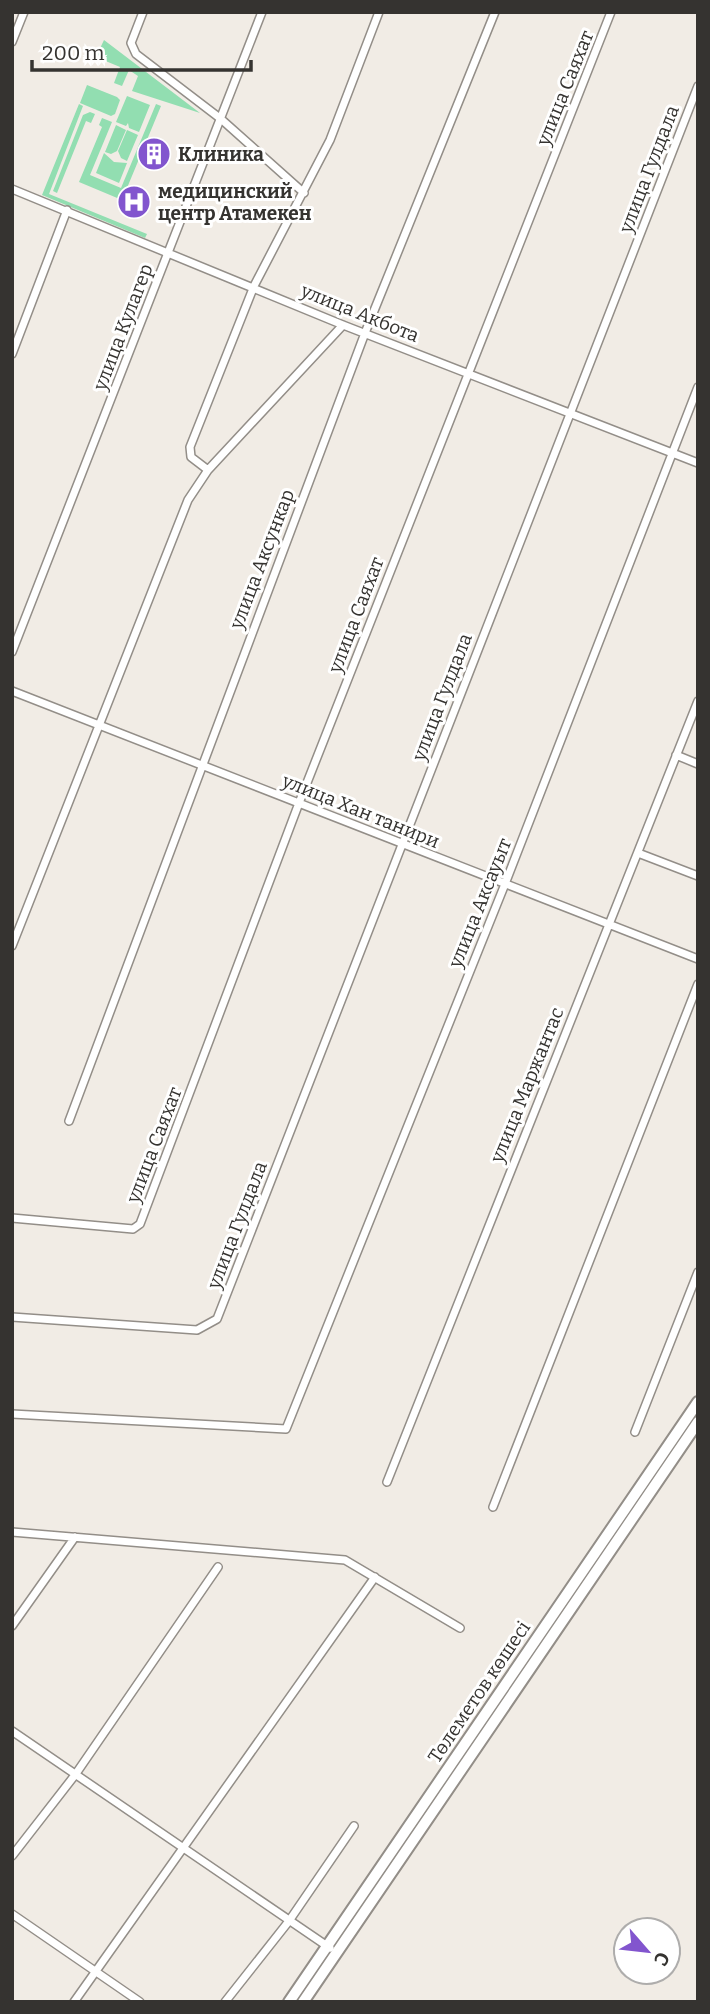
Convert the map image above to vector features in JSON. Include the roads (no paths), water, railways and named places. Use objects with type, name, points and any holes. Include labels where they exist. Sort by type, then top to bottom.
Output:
[{"type":"main road","name":"Төлеметов көшесі","points":[[303,2002],[332,1949],[698,1402]]},
{"type":"main road","name":"Төлеметов көшесі","points":[[289,2002],[332,1949],[698,1422]]},
{"type":"street","points":[[12,42],[24,12]]},
{"type":"street","points":[[143,12],[131,43],[136,54],[221,120],[304,193]]},
{"type":"street","name":"улица Кулагер","points":[[12,652],[262,12]]},
{"type":"street","points":[[208,470],[191,457],[190,447],[254,286],[330,140],[379,12]]},
{"type":"street","name":"улица Аксункар","points":[[69,1121],[201,764],[365,334],[495,12]]},
{"type":"street","name":"улица Саяхат","points":[[12,1218],[133,1229],[140,1224],[299,803],[611,12]]},
{"type":"street","name":"улица Гулдала","points":[[12,1317],[197,1330],[217,1319],[698,86]]},
{"type":"street","name":"улица Акбота","points":[[12,189],[169,251],[365,334],[698,463]]},
{"type":"street","points":[[12,354],[67,210]]},
{"type":"street","points":[[12,946],[188,500],[208,470],[343,325]]},
{"type":"street","name":"улица Аксауыт","points":[[12,1414],[286,1429],[505,884],[698,387]]},
{"type":"street","name":"улица Хан танири","points":[[12,691],[698,959]]},
{"type":"street","name":"улица Маржантас","points":[[387,1482],[698,701]]},
{"type":"street","points":[[676,755],[698,764]]},
{"type":"street","points":[[638,853],[698,876]]},
{"type":"street","points":[[493,1507],[698,984]]},
{"type":"street","points":[[635,1432],[698,1272]]},
{"type":"street","points":[[12,1532],[345,1560],[460,1628]]},
{"type":"street","points":[[12,1626],[75,1537]]},
{"type":"street","points":[[12,1856],[75,1775],[218,1567]]},
{"type":"street","points":[[74,2002],[375,1577]]},
{"type":"street","points":[[12,1731],[182,1850],[332,1949]]},
{"type":"street","points":[[225,2002],[289,1921],[354,1826]]},
{"type":"street","points":[[12,1914],[140,2002]]},
{"type":"place","name":"Клиника","points":[[154,154]]},
{"type":"place","name":"медицинский центр Атамекен","points":[[134,202]]}]
